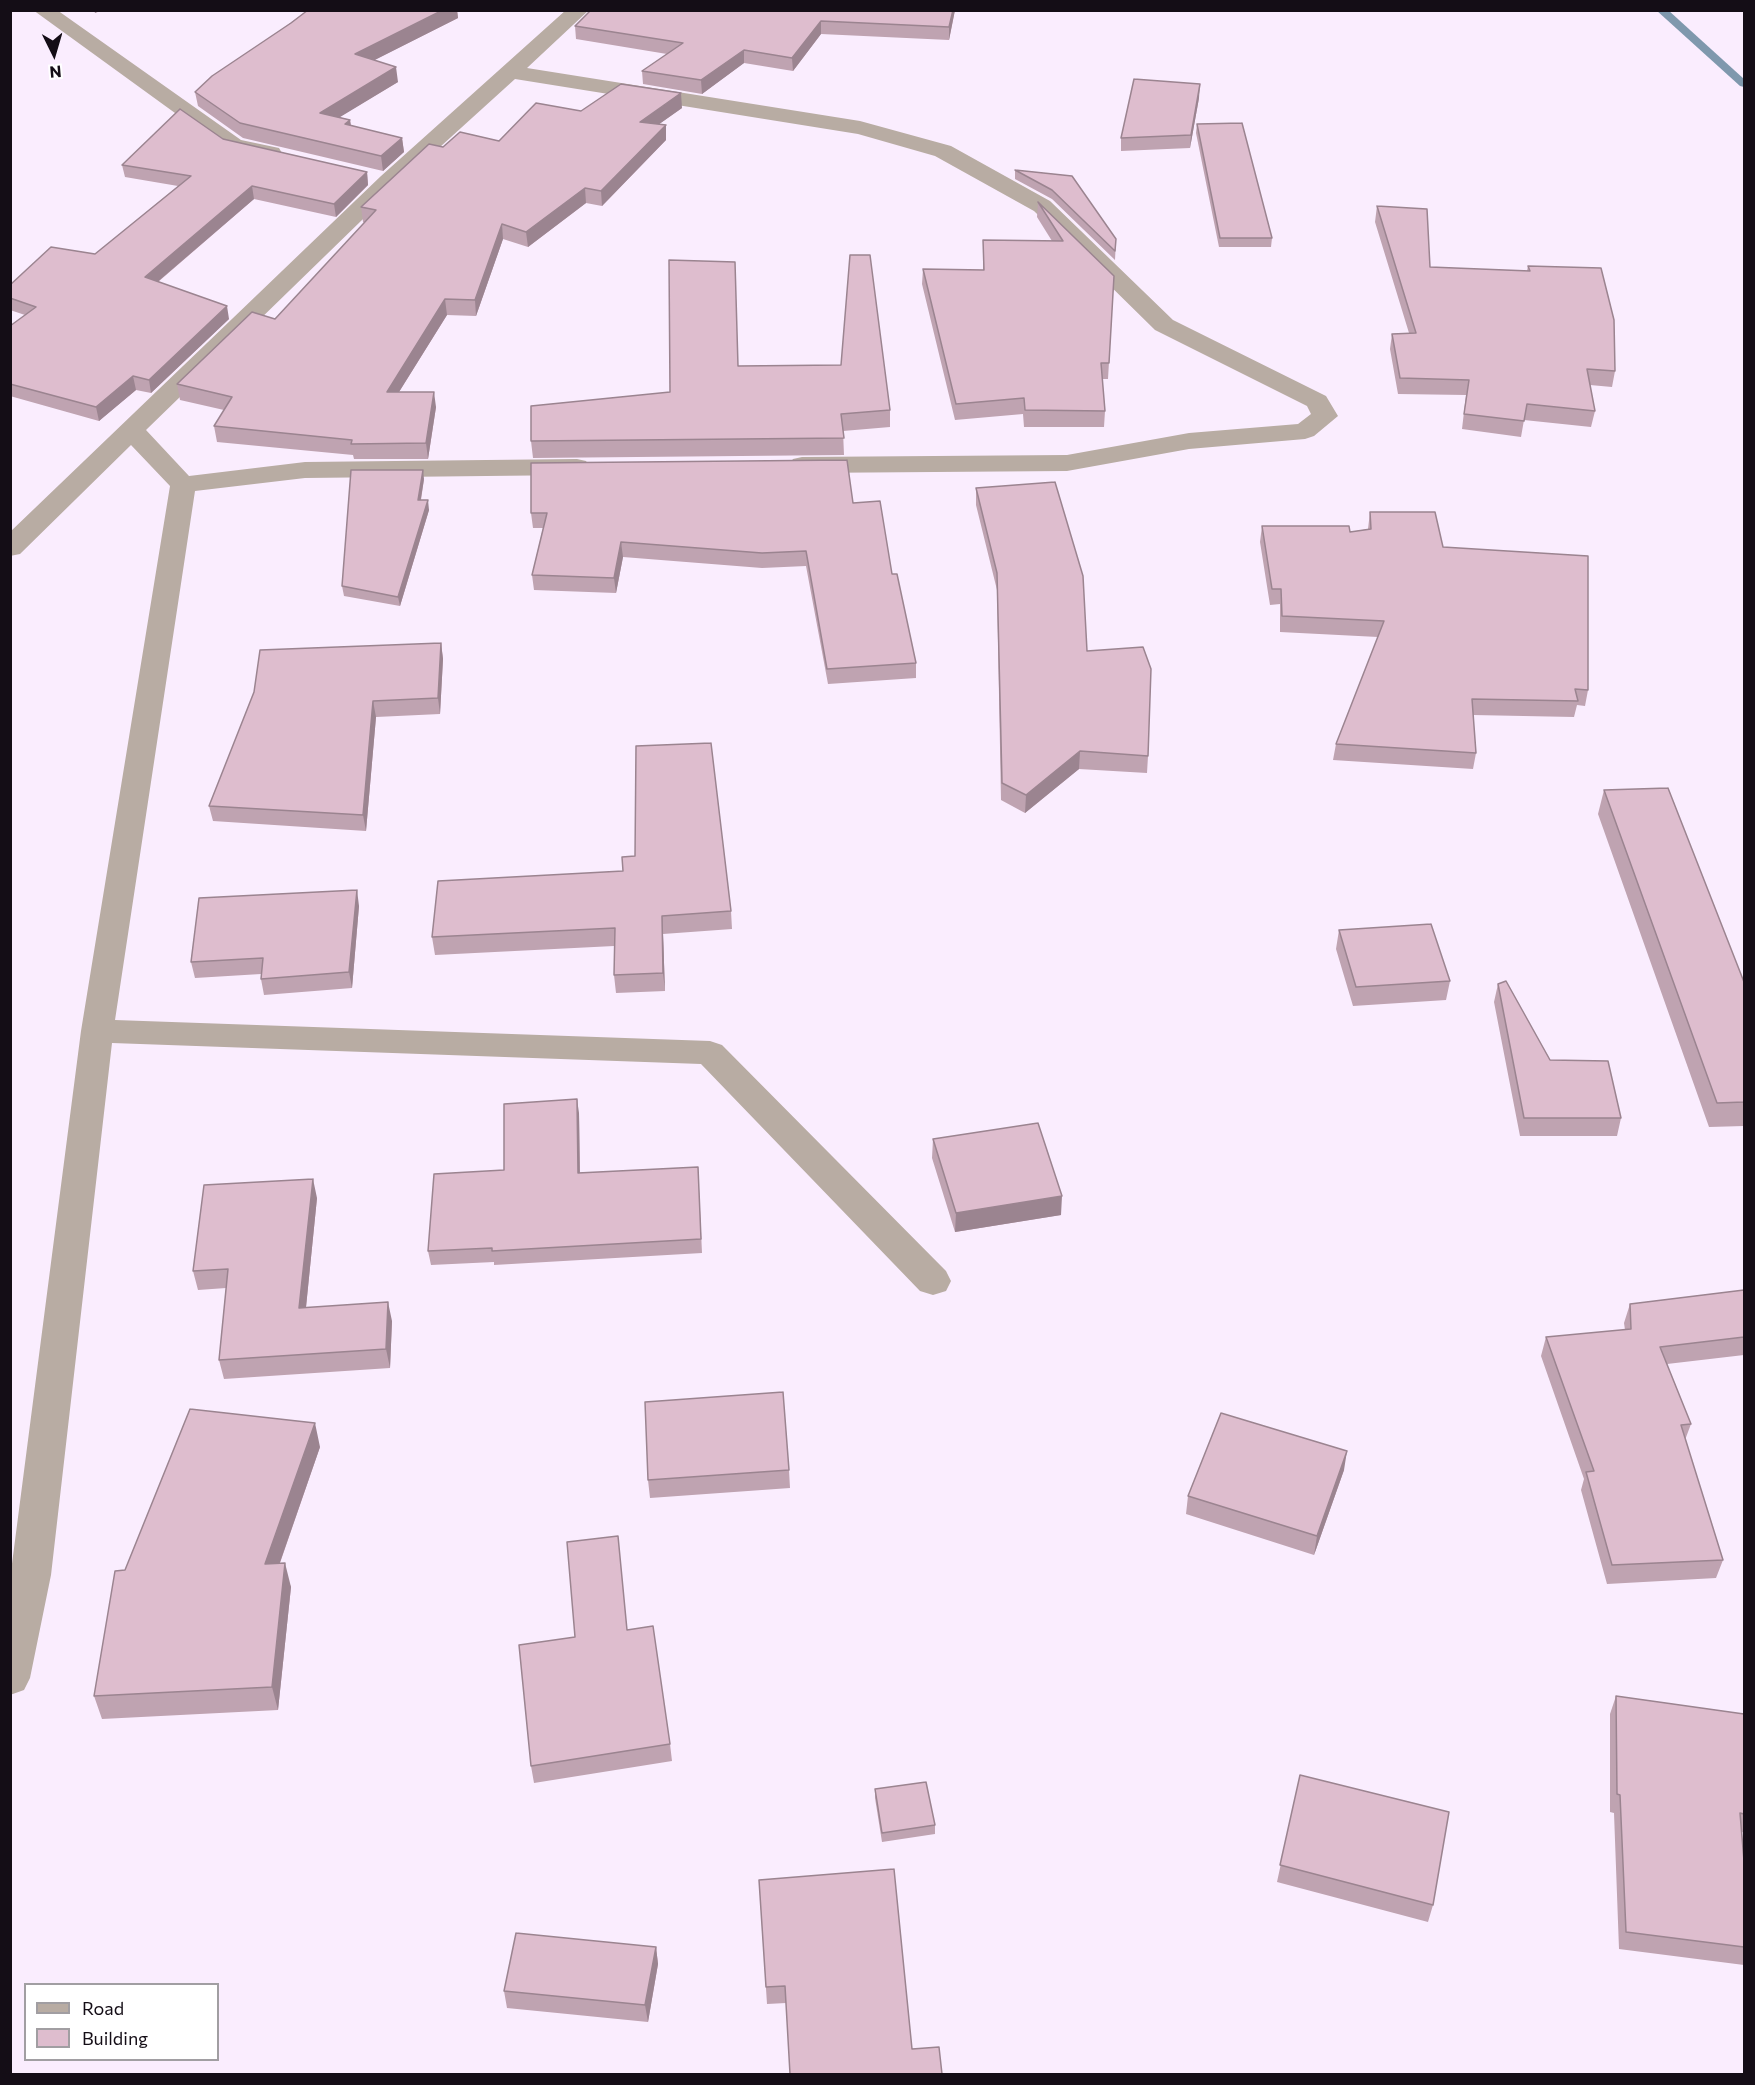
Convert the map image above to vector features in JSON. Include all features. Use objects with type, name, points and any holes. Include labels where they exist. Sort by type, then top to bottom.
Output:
[{"type":"street","points":[[43,10],[234,145],[290,158]]},
{"type":"street","points":[[10,548],[131,429],[378,178],[511,72],[579,10]]},
{"type":"street","points":[[511,72],[860,128],[943,151],[1042,206],[1164,325],[1317,401],[1325,416],[1305,431],[1189,441],[1067,463],[781,465]]},
{"type":"street","points":[[131,429],[183,485]]},
{"type":"street","points":[[183,485],[304,470],[603,467]]},
{"type":"street","points":[[10,1678],[21,1576],[97,1031],[183,485]]},
{"type":"street","points":[[97,1031],[710,1053],[933,1281]]},
{"type":"building","points":[[308,10],[443,10],[355,54],[396,67],[320,113],[350,120],[345,124],[402,138],[381,156],[240,123],[195,92],[212,76]]},
{"type":"building","points":[[591,10],[953,10],[949,27],[821,21],[792,58],[744,50],[701,80],[642,71],[683,43],[575,26]]},
{"type":"building","points":[[1134,79],[1200,84],[1191,135],[1121,138]]},
{"type":"building","points":[[621,84],[681,93],[640,122],[666,125],[601,191],[585,188],[526,232],[502,224],[475,300],[445,299],[387,392],[434,392],[426,443],[351,444],[352,440],[214,426],[232,397],[177,384],[252,312],[275,319],[376,210],[361,207],[429,144],[443,147],[460,132],[499,141],[536,103],[581,111]]},
{"type":"building","points":[[180,109],[223,139],[367,172],[334,204],[252,186],[145,277],[227,306],[149,380],[133,376],[96,407],[10,384],[10,326],[36,307],[10,298],[10,285],[51,247],[95,254],[191,176],[122,165]]},
{"type":"building","points":[[1242,123],[1272,238],[1220,238],[1197,124]]},
{"type":"building","points":[[1015,170],[1072,176],[1116,239],[1115,251],[1052,190]]},
{"type":"building","points":[[1038,202],[1114,276],[1109,363],[1101,363],[1105,411],[1025,410],[1024,398],[956,404],[923,269],[984,270],[983,240],[1063,241]]},
{"type":"building","points":[[1377,206],[1427,209],[1430,267],[1530,271],[1528,266],[1601,268],[1614,320],[1615,371],[1587,369],[1595,411],[1527,404],[1524,421],[1464,414],[1469,380],[1400,378],[1392,334],[1416,333]]},
{"type":"building","points":[[850,255],[870,255],[890,410],[841,414],[844,438],[531,441],[531,406],[670,392],[669,260],[735,262],[738,366],[841,365]]},
{"type":"building","points":[[847,460],[853,503],[880,501],[892,574],[897,574],[916,663],[827,669],[806,551],[762,553],[621,542],[614,578],[532,575],[547,513],[531,513],[531,463]]},
{"type":"building","points":[[351,470],[423,470],[418,500],[428,500],[398,597],[342,586]]},
{"type":"building","points":[[1055,482],[1083,576],[1087,651],[1143,647],[1151,669],[1148,756],[1080,751],[1026,795],[1002,783],[997,573],[976,488]]},
{"type":"building","points":[[1370,512],[1435,512],[1443,547],[1588,556],[1588,690],[1575,689],[1578,701],[1472,699],[1476,753],[1336,744],[1384,621],[1282,616],[1281,589],[1272,589],[1262,526],[1349,526],[1350,532],[1371,529]]},
{"type":"building","points":[[441,643],[438,698],[373,701],[363,815],[209,806],[254,692],[260,650]]},
{"type":"building","points":[[711,743],[731,911],[662,916],[663,973],[614,975],[615,928],[432,937],[438,881],[623,871],[622,857],[635,856],[636,746]]},
{"type":"building","points":[[1668,788],[1744,982],[1744,1102],[1717,1103],[1604,790]]},
{"type":"building","points":[[357,890],[349,972],[261,979],[263,958],[191,962],[199,898]]},
{"type":"building","points":[[1431,924],[1450,981],[1356,987],[1339,930]]},
{"type":"building","points":[[1506,981],[1550,1060],[1608,1061],[1621,1118],[1524,1118],[1498,984]]},
{"type":"building","points":[[577,1099],[578,1173],[698,1167],[701,1239],[492,1251],[492,1248],[428,1251],[434,1174],[504,1170],[504,1104]]},
{"type":"building","points":[[1038,1123],[1062,1196],[956,1213],[933,1139]]},
{"type":"building","points":[[313,1179],[299,1308],[388,1302],[386,1349],[219,1360],[228,1269],[193,1271],[204,1185]]},
{"type":"building","points":[[1744,1290],[1744,1337],[1660,1347],[1691,1424],[1681,1425],[1723,1560],[1612,1565],[1586,1472],[1594,1471],[1546,1337],[1631,1329],[1630,1304]]},
{"type":"building","points":[[783,1392],[789,1470],[648,1480],[645,1402]]},
{"type":"building","points":[[190,1409],[315,1423],[265,1564],[285,1563],[272,1687],[94,1696],[115,1571],[125,1570]]},
{"type":"building","points":[[1221,1413],[1347,1451],[1317,1536],[1188,1496]]},
{"type":"building","points":[[618,1536],[627,1630],[653,1626],[670,1744],[531,1766],[519,1645],[575,1637],[567,1542]]},
{"type":"building","points":[[1616,1696],[1744,1714],[1744,1814],[1740,1813],[1744,1861],[1744,1947],[1626,1932],[1620,1795],[1617,1794]]},
{"type":"building","points":[[1300,1775],[1449,1812],[1433,1905],[1280,1865]]},
{"type":"building","points":[[926,1782],[935,1825],[882,1833],[875,1789]]},
{"type":"building","points":[[894,1869],[912,2049],[939,2047],[942,2074],[790,2074],[785,1986],[766,1987],[759,1880]]},
{"type":"building","points":[[516,1933],[656,1947],[645,2005],[504,1991]]},
{"type":"waterway","points":[[1661,10],[1744,84]]}]
